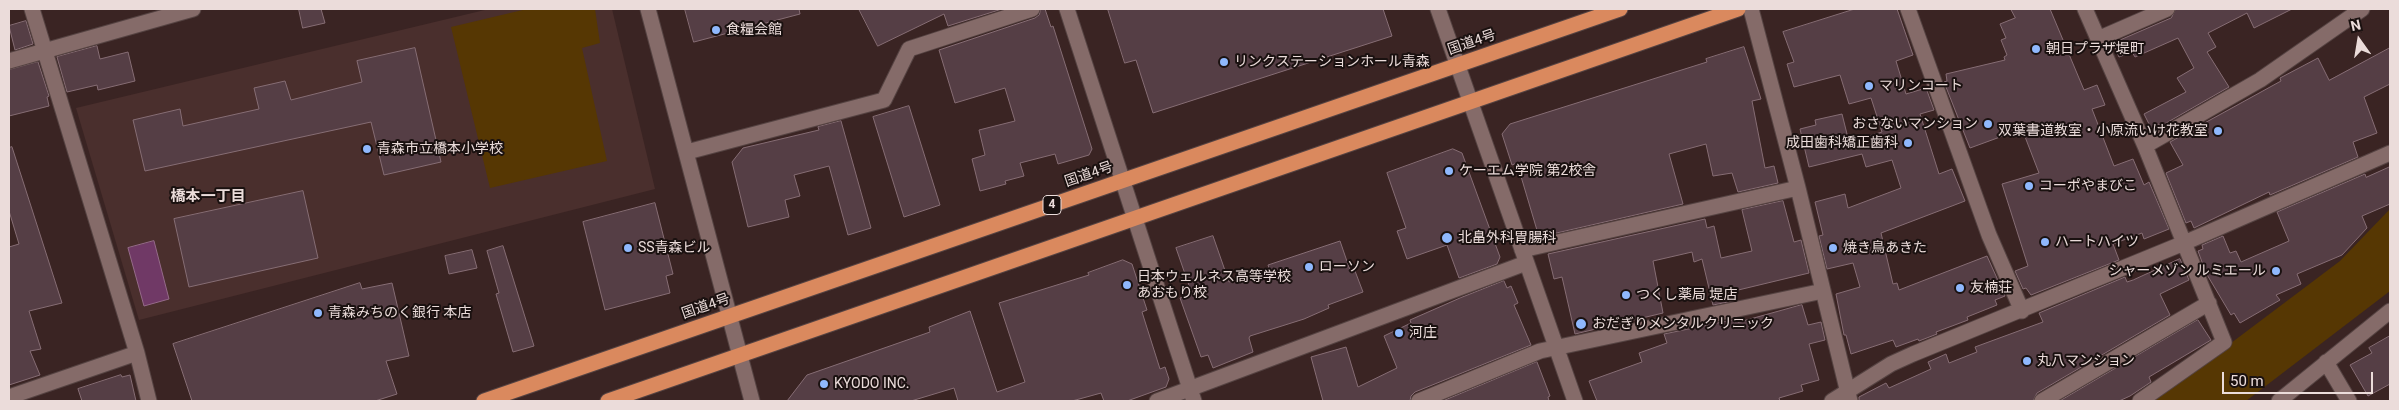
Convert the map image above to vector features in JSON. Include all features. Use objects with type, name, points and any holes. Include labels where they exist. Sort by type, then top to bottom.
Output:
[{"type":"highway","name":"国道4号","points":[[484,401],[1616,9]]},
{"type":"highway","points":[[608,401],[1135,220],[1470,101],[1738,9]]},
{"type":"street","points":[[32,9],[137,353],[149,401]]},
{"type":"street","points":[[9,61],[193,9]]},
{"type":"street","points":[[648,9],[752,401]]},
{"type":"street","points":[[686,152],[884,100],[909,49],[1032,9]]},
{"type":"street","points":[[1067,9],[1192,396]]},
{"type":"street","points":[[1438,9],[1575,401]]},
{"type":"street","points":[[1751,9],[1798,188],[1848,397]]},
{"type":"street","points":[[1908,9],[1989,235],[2022,310]]},
{"type":"street","points":[[2085,9],[2145,146],[2224,342],[2140,401]]},
{"type":"street","points":[[2098,38],[2167,9]]},
{"type":"street","points":[[2145,146],[2260,80],[2362,9]]},
{"type":"street","points":[[1832,401],[1848,397],[1891,364],[1913,354],[2184,243],[2390,152]]},
{"type":"street","points":[[1157,401],[1192,396],[1524,257],[1798,188]]},
{"type":"street","points":[[1419,401],[1540,351],[1823,291]]},
{"type":"street","points":[[2042,401],[2209,303]]},
{"type":"street","points":[[2279,401],[2390,311]]},
{"type":"street","points":[[9,397],[137,353]]},
{"type":"street","points":[[2326,362],[2349,401]]},
{"type":"shaded area","name":"青森市立橋本小学校","points":[[489,9],[612,9],[655,189],[139,320],[76,108]]},
{"type":"shaded area","points":[[527,9],[595,9],[600,43],[582,48],[607,161],[490,188],[451,27]]},
{"type":"shaded area","points":[[2390,209],[2390,291],[2246,401],[2154,401],[2340,261]]},
{"type":"shaded area","points":[[154,241],[169,299],[144,306],[128,248]]},
{"type":"building","points":[[299,9],[321,9],[325,23],[303,28]]},
{"type":"building","name":"食糧会館","points":[[685,9],[799,9],[800,14],[694,42]]},
{"type":"building","points":[[859,9],[1002,9],[948,26],[944,14],[878,46]]},
{"type":"building","points":[[1041,9],[1045,9],[1051,27],[1053,26],[1092,149],[1089,155],[1058,164],[1055,154],[1020,163],[1024,176],[1005,181],[1006,184],[980,191],[972,159],[985,155],[979,130],[1015,121],[1005,88],[955,103],[939,50],[1035,18],[1039,15]]},
{"type":"building","name":"リンクステーションホール青森","points":[[1108,9],[1383,9],[1392,36],[1153,113],[1136,60],[1125,63]]},
{"type":"building","points":[[1855,9],[1897,9],[1913,55],[1896,61],[1906,94],[1926,88],[1934,110],[1920,114],[1939,174],[1952,169],[1965,201],[1881,233],[1893,284],[1897,283],[1899,290],[1987,256],[2005,296],[1995,300],[1997,305],[1967,317],[1968,320],[1936,332],[1937,334],[1919,341],[1918,339],[1896,347],[1893,340],[1851,354],[1846,335],[1844,335],[1836,294],[1860,287],[1853,263],[1827,269],[1819,236],[1823,235],[1815,202],[1845,194],[1848,208],[1901,188],[1892,160],[1866,167],[1862,154],[1809,167],[1800,129],[1816,125],[1815,120],[1842,114],[1849,142],[1882,132],[1871,98],[1849,104],[1840,75],[1794,87],[1787,64],[1794,62],[1783,32]]},
{"type":"building","points":[[2011,9],[2050,9],[2084,90],[2097,85],[2105,105],[2092,109],[2114,166],[2133,159],[2144,185],[2149,182],[2169,229],[2144,239],[2142,233],[2113,244],[2119,260],[2031,295],[2026,288],[2023,289],[2015,271],[2028,266],[2002,184],[2039,173],[2022,129],[1970,148],[1944,82],[1947,81],[1946,74],[2005,60],[2004,57],[2007,55],[2001,40],[2006,38],[2000,24],[2015,18]]},
{"type":"building","points":[[2176,9],[2292,9],[2254,28],[2247,13],[2208,33],[2216,47],[2207,52],[2229,87],[2161,126],[2159,124],[2151,128],[2144,114],[2186,92],[2177,78],[2194,68],[2178,38],[2135,57],[2132,52],[2119,57],[2113,43],[2171,18]]},
{"type":"building","points":[[26,21],[33,44],[15,50],[9,26]]},
{"type":"building","points":[[97,46],[100,59],[128,52],[135,81],[98,90],[97,85],[67,92],[57,57]]},
{"type":"building","points":[[1744,47],[1761,99],[1752,101],[1765,168],[1774,166],[1778,183],[1738,192],[1732,173],[1713,176],[1706,144],[1669,154],[1683,204],[1539,237],[1517,163],[1512,165],[1502,134],[1510,124],[1707,62],[1706,59]]},
{"type":"building","points":[[415,48],[441,162],[384,175],[371,122],[145,171],[133,120],[180,109],[183,126],[259,109],[254,88],[285,81],[291,100],[362,82],[357,61]]},
{"type":"building","points":[[2390,48],[2390,84],[2364,97],[2377,133],[2353,142],[2358,157],[2270,195],[2269,192],[2194,228],[2191,221],[2186,223],[2166,173],[2183,165],[2170,142],[2281,81],[2280,78],[2318,58],[2329,80]]},
{"type":"building","points":[[38,62],[49,96],[47,97],[49,106],[9,116],[9,70]]},
{"type":"building","points":[[909,106],[940,205],[904,217],[873,117]]},
{"type":"building","points":[[841,121],[871,228],[848,235],[829,166],[794,175],[800,196],[785,200],[789,217],[748,227],[732,162],[743,148],[819,130],[818,127]]},
{"type":"building","points":[[12,147],[62,303],[29,311],[41,349],[30,351],[40,375],[9,385],[9,247],[19,244],[9,211],[9,148]]},
{"type":"building","points":[[1453,149],[1462,153],[1500,257],[1497,264],[1459,278],[1447,245],[1407,259],[1397,231],[1406,228],[1387,173]]},
{"type":"building","points":[[2390,167],[2390,204],[2362,216],[2367,228],[2342,255],[2297,274],[2301,284],[2276,295],[2280,300],[2240,323],[2234,313],[2231,315],[2206,273],[2198,251],[2203,249],[2202,245],[2223,236],[2230,253],[2236,251],[2241,262],[2289,241],[2277,212],[2365,174],[2366,177]]},
{"type":"building","points":[[303,191],[318,258],[189,287],[174,219]]},
{"type":"building","points":[[1783,201],[1794,242],[1801,240],[1809,273],[1730,292],[1733,301],[1713,305],[1702,259],[1694,262],[1692,252],[1653,261],[1663,313],[1575,334],[1562,277],[1554,279],[1548,254],[1705,219],[1707,228],[1714,226],[1721,258],[1752,251],[1742,210]]},
{"type":"building","name":"SS青森ビル","points":[[655,203],[673,274],[666,276],[670,293],[605,310],[583,222]]},
{"type":"building","points":[[1213,236],[1229,282],[1269,268],[1268,265],[1340,241],[1351,273],[1355,271],[1363,292],[1328,305],[1329,308],[1304,319],[1250,336],[1253,352],[1213,368],[1208,355],[1201,357],[1180,298],[1192,294],[1176,248]]},
{"type":"building","points":[[503,246],[534,346],[513,352],[496,294],[499,293],[487,251]]},
{"type":"building","points":[[472,250],[477,268],[449,274],[445,256]]},
{"type":"building","points":[[2180,259],[2189,280],[2160,294],[2170,315],[2037,393],[2033,401],[1859,401],[1859,397],[1886,383],[1889,388],[1931,369],[1928,362],[1946,354],[1949,363],[1977,352],[1975,347],[2043,322],[2039,313],[2125,277],[2127,282]]},
{"type":"building","points":[[1123,260],[1132,264],[1147,310],[1142,312],[1160,369],[1165,367],[1169,379],[1166,387],[1127,401],[1104,401],[1101,393],[1072,401],[958,401],[954,388],[911,401],[787,401],[807,375],[930,332],[929,327],[970,311],[997,392],[1025,382],[999,303],[1089,275],[1088,273]]},
{"type":"building","points":[[1504,281],[1507,288],[1511,286],[1518,303],[1514,305],[1531,345],[1415,392],[1411,396],[1410,401],[1323,401],[1311,357],[1346,347],[1358,387],[1397,368],[1384,336],[1411,323],[1410,320]]},
{"type":"building","name":"青森みちのく銀行 本店","points":[[360,283],[362,289],[392,283],[409,356],[386,361],[397,394],[375,401],[192,401],[173,344]]},
{"type":"building","points":[[1802,305],[1808,325],[1821,322],[1825,340],[1809,344],[1819,380],[1801,385],[1803,391],[1779,398],[1780,401],[1597,401],[1589,381],[1642,362],[1639,353],[1667,343],[1664,334],[1737,319],[1738,322]]},
{"type":"building","points":[[2198,320],[2211,340],[2149,377],[2151,382],[2130,396],[2119,401],[2060,401]]},
{"type":"building","points":[[2390,336],[2390,384],[2368,396],[2350,365],[2372,353],[2369,348]]},
{"type":"building","points":[[1537,362],[1550,396],[1548,397],[1549,401],[1443,401]]},
{"type":"building","points":[[121,375],[122,377],[130,375],[136,401],[82,401],[78,389]]},
{"type":"place","name":"食糧会館","points":[[716,30]]},
{"type":"place","name":"朝日プラザ堤町","points":[[2036,49]]},
{"type":"place","name":"リンクステーションホール青森","points":[[1224,62]]},
{"type":"place","name":"マリンコート","points":[[1869,86]]},
{"type":"place","name":"おさないマンション","points":[[1988,124]]},
{"type":"place","name":"双葉書道教室・小原流いけ花教室","points":[[2218,131]]},
{"type":"place","name":"成田歯科矯正歯科","points":[[1908,143]]},
{"type":"place","name":"青森市立橋本小学校","points":[[367,149]]},
{"type":"place","name":"ケーエム学院 第2校舎","points":[[1449,171]]},
{"type":"place","name":"コーポやまびこ","points":[[2029,186]]},
{"type":"place","name":"北畠外科胃腸科","points":[[1447,238]]},
{"type":"place","name":"ハートハイツ","points":[[2045,242]]},
{"type":"place","name":"SS青森ビル","points":[[628,248]]},
{"type":"place","name":"焼き鳥あきた","points":[[1833,248]]},
{"type":"place","name":"ローソン","points":[[1309,267]]},
{"type":"place","name":"シャーメゾン ルミエール","points":[[2276,271]]},
{"type":"place","name":"日本ウェルネス高等学校 あおもり校","points":[[1127,285]]},
{"type":"place","name":"友楠荘","points":[[1960,288]]},
{"type":"place","name":"つくし薬局 堤店","points":[[1626,295]]},
{"type":"place","name":"青森みちのく銀行 本店","points":[[318,313]]},
{"type":"place","name":"おだぎりメンタルクリニック","points":[[1581,324]]},
{"type":"place","name":"河庄","points":[[1399,333]]},
{"type":"place","name":"丸八マンション","points":[[2027,361]]},
{"type":"place","name":"KYODO INC.","points":[[824,384]]},
{"type":"district","name":"橋本一丁目","points":[[208,197]]}]
